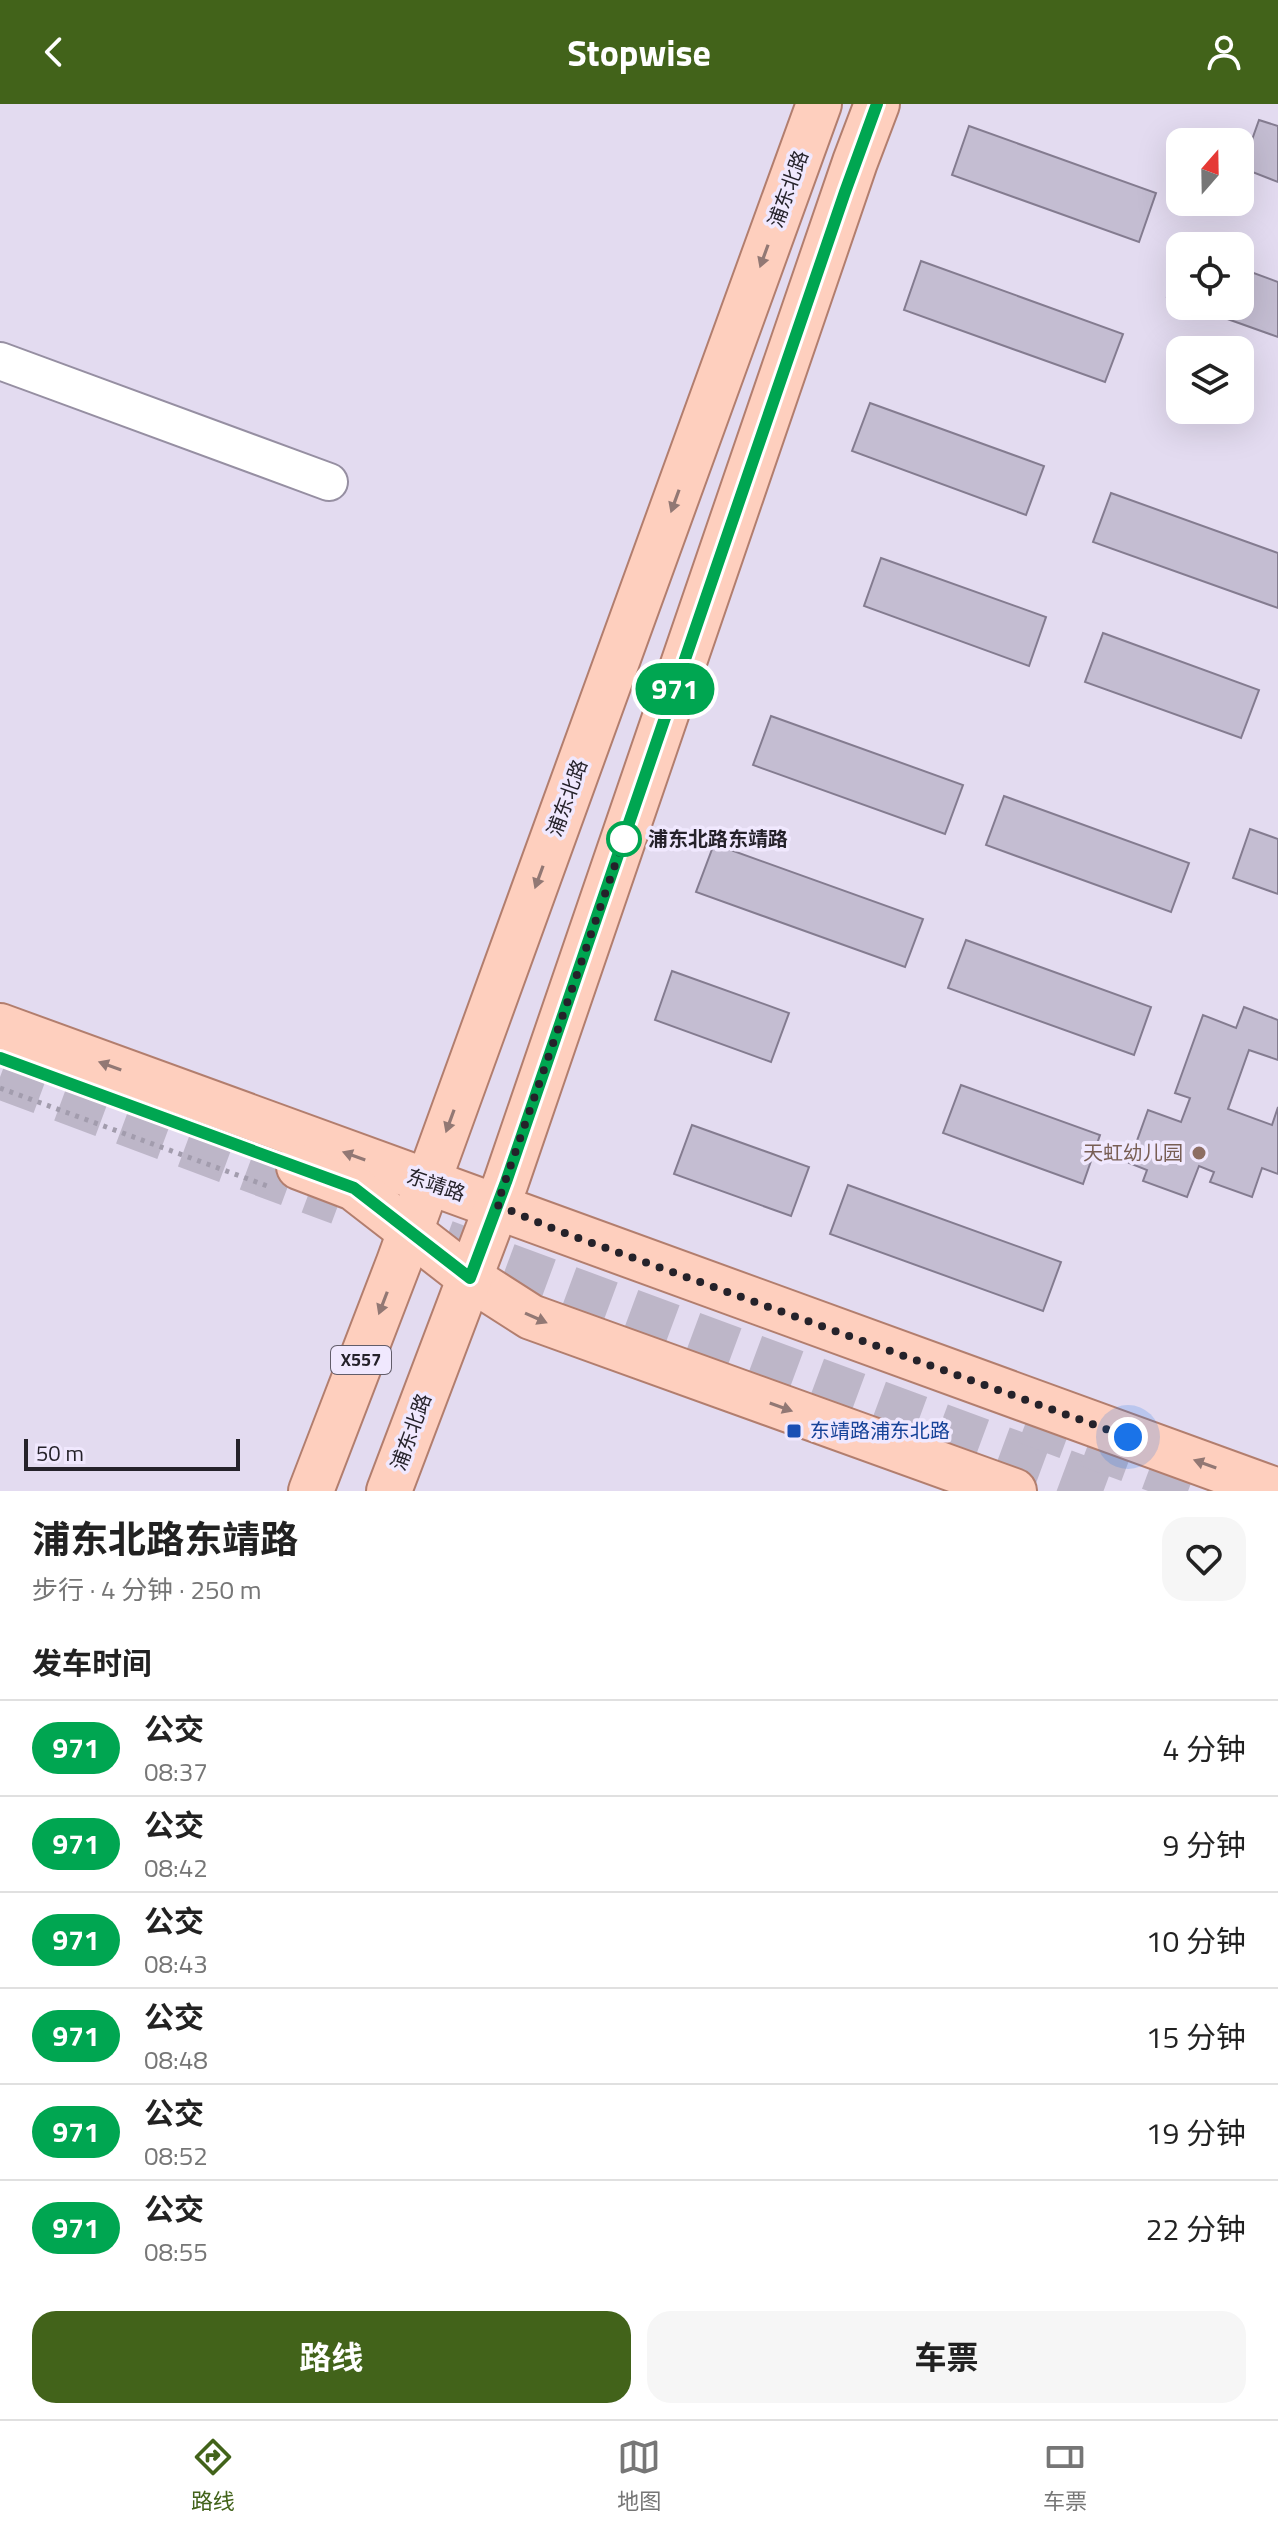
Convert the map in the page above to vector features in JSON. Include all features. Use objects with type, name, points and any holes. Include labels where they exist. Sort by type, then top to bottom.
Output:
[{"type":"main road","name":"浦东北路","points":[[311,1491],[399,1262],[819,104]]},
{"type":"main road","name":"浦东北路","points":[[389,1491],[497,1205],[877,104]]},
{"type":"main road","name":"东靖路","points":[[0,1026],[1278,1491]]},
{"type":"main road","points":[[0,1058],[354,1188],[470,1278],[531,1317],[1014,1491]]},
{"type":"lane","points":[[0,361],[329,482]]},
{"type":"building","points":[[1259,120],[1278,126],[1278,182],[1254,173],[1254,134]]},
{"type":"building","points":[[969,126],[1156,193],[1139,242],[952,175]]},
{"type":"building","points":[[921,261],[1123,334],[1105,382],[904,310]]},
{"type":"building","points":[[1254,273],[1278,282],[1278,337],[1230,320],[1254,320]]},
{"type":"building","points":[[870,403],[1044,466],[1026,515],[852,451]]},
{"type":"building","points":[[1111,493],[1278,553],[1278,608],[1093,542]]},
{"type":"building","points":[[881,558],[1046,617],[1029,666],[864,606]]},
{"type":"building","points":[[1103,633],[1259,690],[1241,738],[1085,682]]},
{"type":"building","points":[[771,716],[963,785],[945,834],[753,765]]},
{"type":"building","points":[[1004,796],[1189,863],[1171,912],[986,845]]},
{"type":"building","points":[[1250,829],[1278,839],[1278,894],[1233,878]]},
{"type":"building","points":[[714,844],[923,919],[905,967],[696,892]]},
{"type":"building","points":[[966,940],[1151,1007],[1134,1055],[948,988]]},
{"type":"building","points":[[672,971],[789,1013],[771,1062],[655,1020]]},
{"type":"building","points":[[1244,1007],[1278,1020],[1278,1060],[1249,1050],[1228,1109],[1272,1125],[1278,1107],[1278,1174],[1262,1168],[1252,1197],[1210,1182],[1214,1172],[1199,1166],[1187,1197],[1143,1181],[1147,1170],[1129,1163],[1148,1110],[1181,1122],[1190,1098],[1175,1093],[1203,1015],[1236,1028]]},
{"type":"building","points":[[961,1085],[1100,1135],[1083,1184],[943,1133]]},
{"type":"building","points":[[692,1125],[809,1167],[791,1216],[674,1174]]},
{"type":"building","points":[[848,1185],[1061,1262],[1043,1311],[830,1234]]},
{"type":"tunnel","points":[[0,1077],[339,1203]]},
{"type":"tunnel","points":[[445,1242],[1118,1491]]},
{"type":"tunnel","points":[[1026,1422],[1211,1491]]},
{"type":"bus line","name":"971","points":[[0,1058],[354,1188],[470,1278],[506,1182],[877,104]]},
{"type":"place","name":"浦东北路东靖路","points":[[624,839]]},
{"type":"place","name":"天虹幼儿园","points":[[1199,1153]]},
{"type":"place","name":"东靖路浦东北路","points":[[794,1431]]},
{"type":"route","points":[[624,839],[497,1205],[559,1231],[1128,1437]]}]
